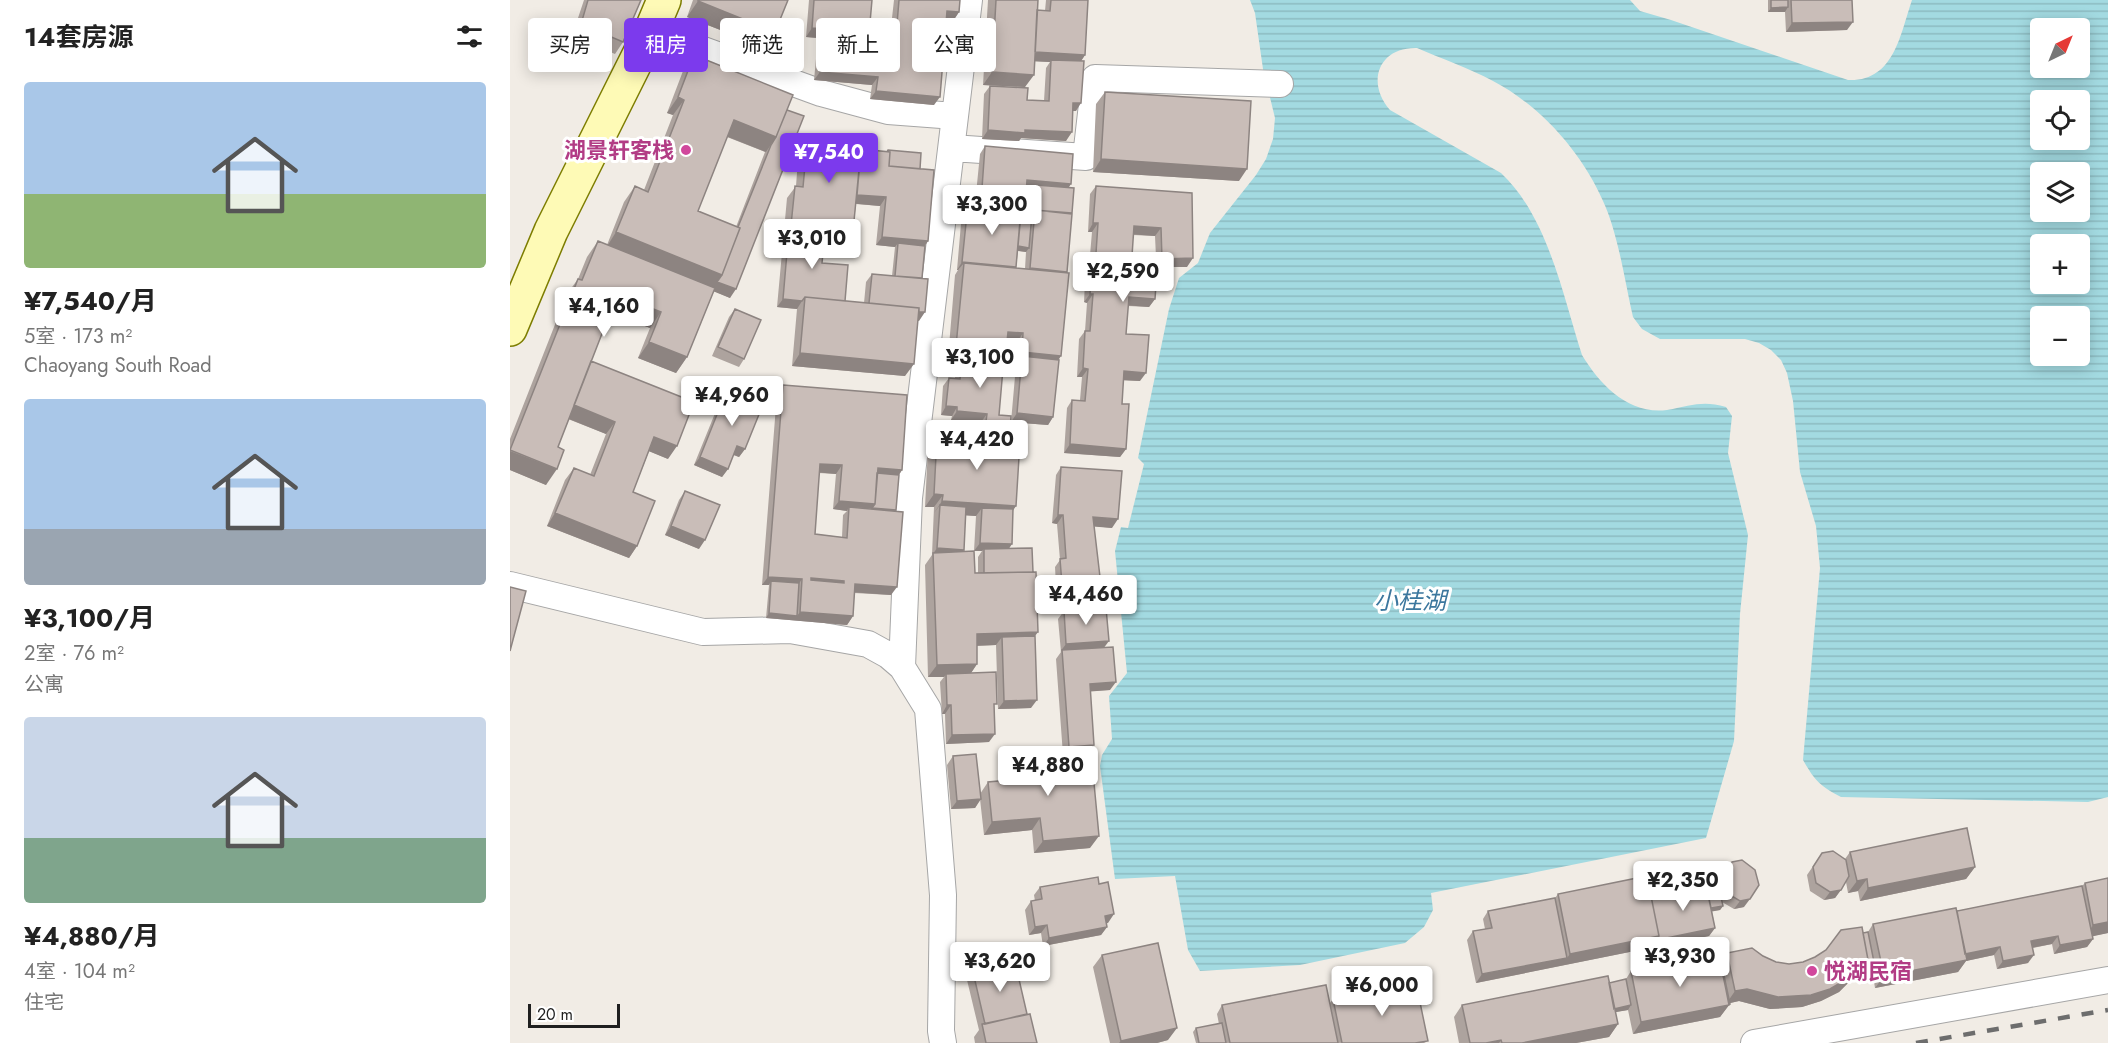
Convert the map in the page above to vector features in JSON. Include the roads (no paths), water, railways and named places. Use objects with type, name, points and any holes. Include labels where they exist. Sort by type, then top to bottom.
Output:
[{"type":"main road","points":[[656,18],[664,0]]},
{"type":"main road","points":[[510,328],[551,231],[630,72]]},
{"type":"street","points":[[902,668],[909,498],[969,0]]},
{"type":"street","points":[[708,52],[822,93],[888,111],[956,116]]},
{"type":"street","points":[[952,148],[1086,156],[1095,78],[1280,84]]},
{"type":"street","points":[[510,585],[703,632],[790,630],[868,644],[888,654],[902,668],[928,709],[943,895],[941,1031],[943,1043]]},
{"type":"street","points":[[1754,1043],[2108,980]]},
{"type":"water","name":"小桂湖","points":[[1250,0],[1630,0],[1640,11],[1848,80],[1863,79],[1876,73],[1885,65],[1899,41],[1912,0],[2108,0],[2108,797],[2088,802],[1841,797],[1819,782],[1803,760],[1820,568],[1816,526],[1800,472],[1793,401],[1787,373],[1781,360],[1759,343],[1745,339],[1660,339],[1642,329],[1633,317],[1617,243],[1603,201],[1584,166],[1558,132],[1511,91],[1493,81],[1417,48],[1404,49],[1393,53],[1380,68],[1379,89],[1383,100],[1390,110],[1501,173],[1517,191],[1531,212],[1552,258],[1582,355],[1598,377],[1617,396],[1640,408],[1667,410],[1710,404],[1726,407],[1732,416],[1728,453],[1748,535],[1740,614],[1734,741],[1706,838],[1431,893],[1433,910],[1424,927],[1405,943],[1300,965],[1200,971],[1188,950],[1175,876],[1115,879],[1100,766],[1102,755],[1112,739],[1109,696],[1127,673],[1115,551],[1121,527],[1128,528],[1144,464],[1138,458],[1169,309],[1179,278],[1198,263],[1210,233],[1256,175],[1266,159],[1273,139],[1275,118],[1263,69],[1255,13]]},
{"type":"railway","points":[[1916,1043],[2108,1010]]},
{"type":"place","name":"湖景轩客栈","points":[[686,150]]},
{"type":"place","name":"悦湖民宿","points":[[1812,971]]}]
